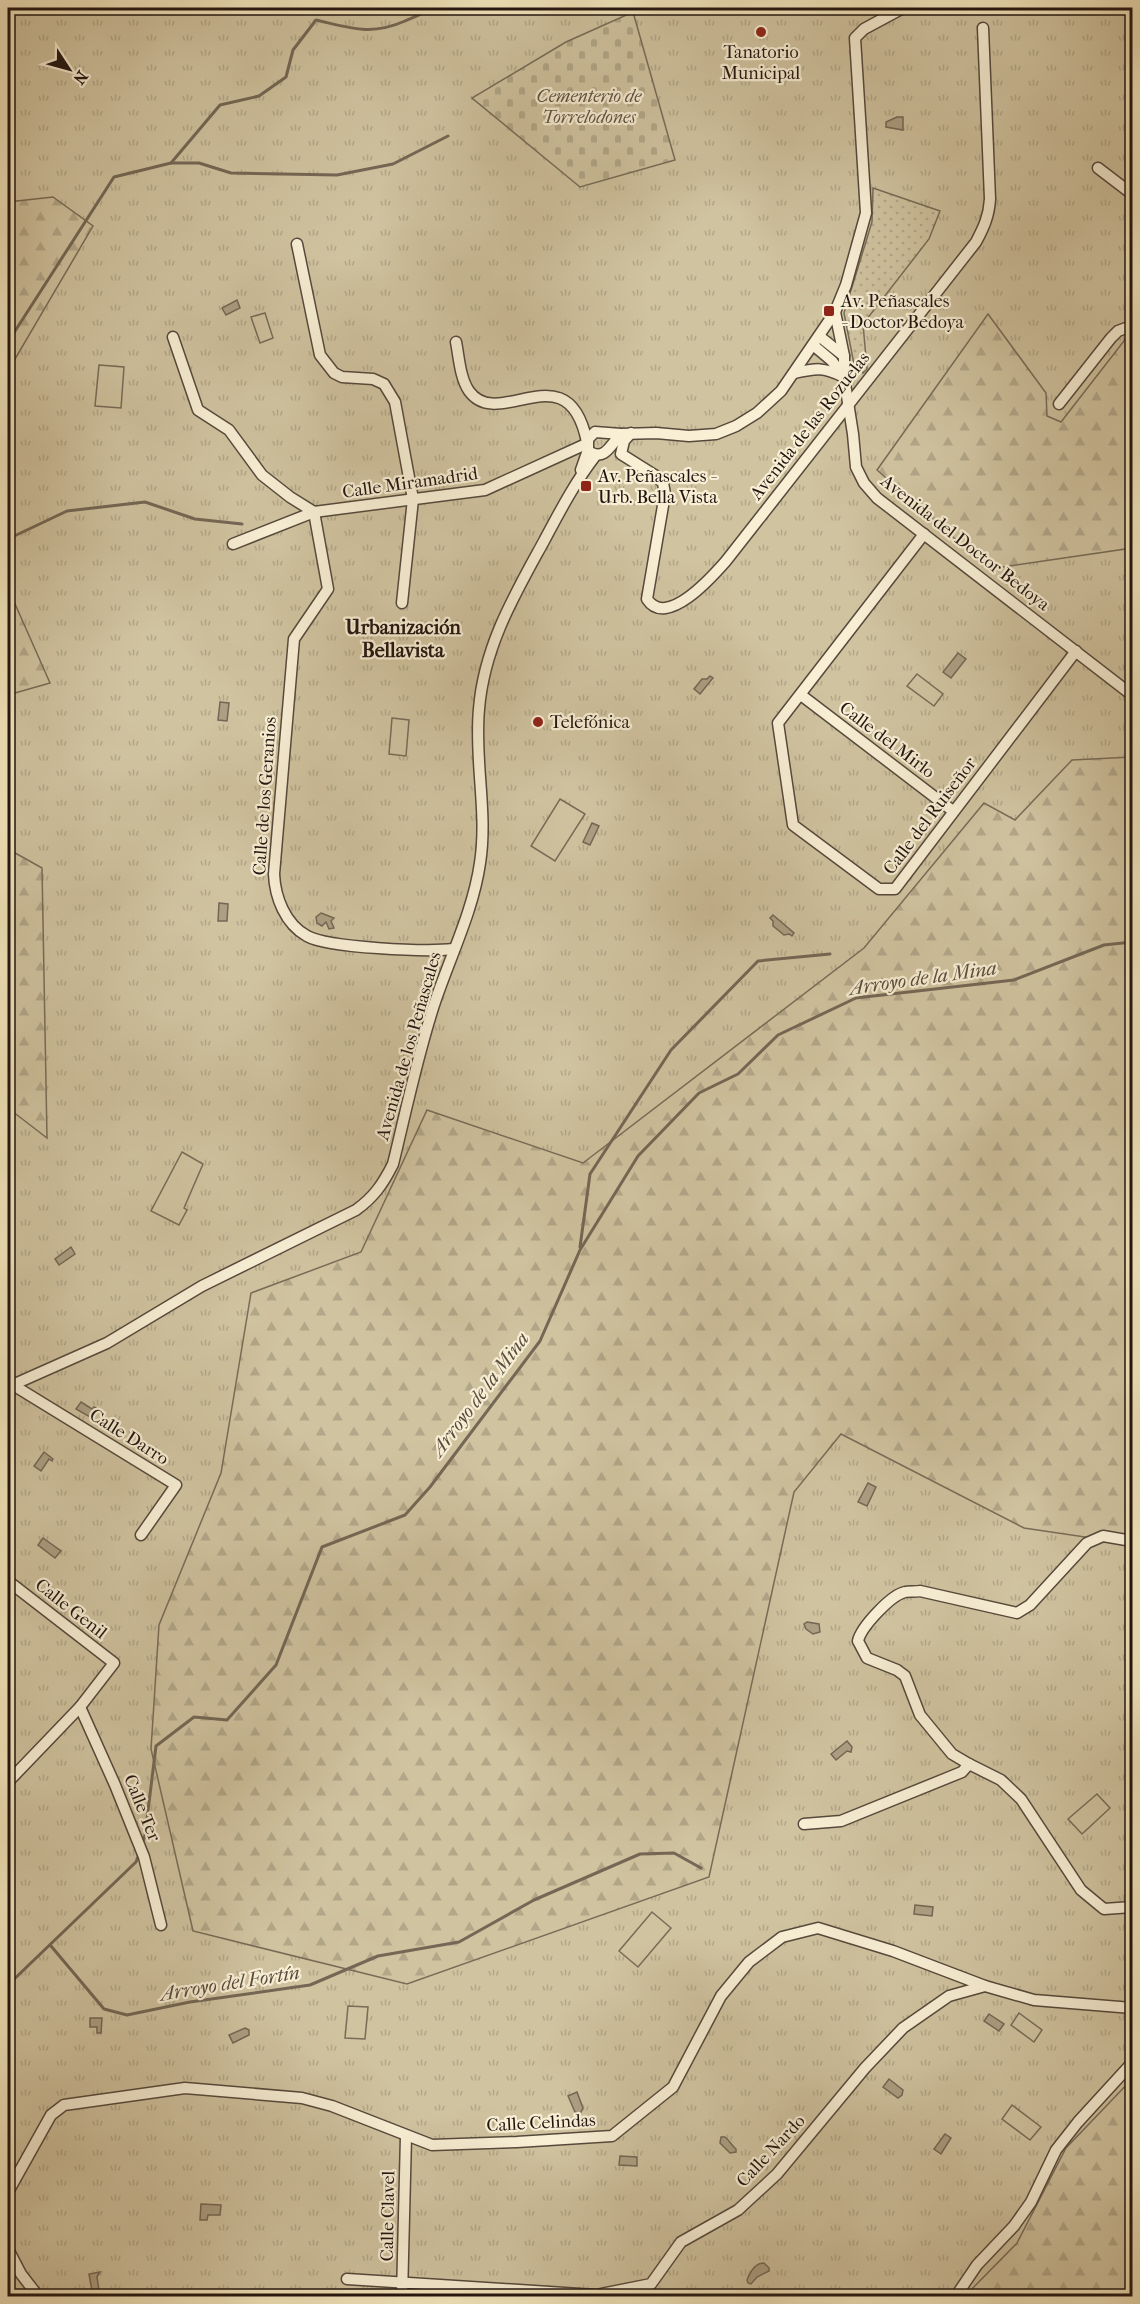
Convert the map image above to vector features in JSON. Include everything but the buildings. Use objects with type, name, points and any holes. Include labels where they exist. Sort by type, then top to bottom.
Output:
[{"type":"street","points":[[589,448],[589,436],[599,432],[689,436],[716,434],[736,426],[757,413],[781,391],[794,373],[836,312],[866,213],[855,38],[864,29],[903,8]]},
{"type":"street","name":"Avenida de las Rozuelas","points":[[610,446],[663,483],[665,494],[647,599],[659,610],[666,609],[687,597],[711,578],[975,242],[987,219],[990,199],[983,28]]},
{"type":"street","points":[[1098,168],[1132,194]]},
{"type":"street","points":[[297,244],[320,355],[334,373],[342,377],[373,379],[390,391],[395,402],[413,499],[402,603]]},
{"type":"street","name":"Avenida del Doctor Bedoya","points":[[836,312],[854,434],[853,454],[856,467],[864,483],[877,498],[1132,695]]},
{"type":"street","points":[[1059,404],[1111,338],[1118,331],[1126,328],[1132,331]]},
{"type":"street","points":[[173,337],[198,410],[230,430],[262,475],[314,512]]},
{"type":"street","points":[[816,341],[844,356]]},
{"type":"street","points":[[816,341],[844,377]]},
{"type":"street","points":[[456,342],[465,385],[478,400],[489,404],[500,404],[535,395],[557,398],[576,411],[583,422],[589,448]]},
{"type":"street","points":[[794,373],[815,368],[828,369],[844,377]]},
{"type":"street","points":[[583,422],[609,438],[610,446]]},
{"type":"street","points":[[589,448],[605,454],[610,446],[626,434]]},
{"type":"street","points":[[621,454],[626,434]]},
{"type":"street","name":"Calle Miramadrid","points":[[233,544],[314,512],[485,490],[589,448]]},
{"type":"street","name":"Avenida de los Peñascales","points":[[10,1386],[107,1343],[202,1286],[356,1210],[372,1198],[384,1183],[393,1164],[433,1008],[476,886],[482,834],[479,709],[483,678],[493,641],[507,608],[579,476],[589,448]]},
{"type":"street","name":"Calle de los Geranios","points":[[314,512],[328,589],[294,639],[274,874],[279,903],[296,927],[306,935],[320,941],[374,947],[453,950]]},
{"type":"street","name":"Calle del Ruiseñor","points":[[924,534],[778,723],[793,825],[879,889],[895,889],[1076,651]]},
{"type":"street","name":"Calle del Mirlo","points":[[801,695],[953,811]]},
{"type":"street","name":"Calle Darro","points":[[10,1386],[176,1485],[141,1535]]},
{"type":"street","points":[[1132,1541],[1103,1536],[1086,1543],[1030,1605],[1017,1613],[920,1592],[905,1592],[893,1597],[861,1632],[858,1641],[865,1655],[905,1676],[920,1715],[949,1750],[969,1764],[1001,1780],[1022,1799],[1081,1890],[1104,1909],[1132,1908]]},
{"type":"street","name":"Calle Genil","points":[[8,1581],[114,1663],[80,1707]]},
{"type":"street","points":[[8,1782],[80,1707]]},
{"type":"street","name":"Calle Ter","points":[[80,1707],[116,1785],[144,1857],[161,1925]]},
{"type":"street","points":[[804,1824],[841,1821],[962,1772],[969,1764]]},
{"type":"street","name":"Calle Celindas","points":[[8,2192],[51,2115],[57,2109],[64,2105],[185,2088],[302,2098],[332,2106],[432,2145],[612,2136],[674,2087],[722,1996],[749,1962],[783,1937],[818,1928],[893,1951],[985,1986],[1034,2000],[1132,2008]]},
{"type":"street","name":"Calle Nardo","points":[[347,2279],[596,2295],[651,2284],[681,2242],[738,2210],[777,2174],[865,2068],[903,2028],[949,1996],[985,1986]]},
{"type":"street","points":[[957,2296],[977,2265],[1014,2226],[1030,2202],[1056,2150],[1078,2122],[1132,2063]]},
{"type":"street","name":"Calle Clavel","points":[[402,2296],[406,2136]]},
{"type":"street","points":[[8,2249],[21,2274],[38,2296]]},
{"type":"green space","points":[[8,8],[1132,8],[1132,2296],[8,2296]]},
{"type":"green space","name":"Cementerio de Torrelodones","points":[[633,12],[675,160],[580,187],[472,98],[566,42]]},
{"type":"green space","points":[[873,188],[940,211],[929,239],[863,324],[867,369],[863,373],[860,363],[854,364],[844,313],[872,222]]},
{"type":"green space","points":[[53,197],[93,226],[8,371],[8,202]]},
{"type":"green space","points":[[265,313],[273,338],[260,343],[251,317]]},
{"type":"green space","points":[[988,314],[1046,393],[1047,416],[1061,422],[1127,337],[1132,341],[1132,548],[989,569],[877,470]]},
{"type":"green space","points":[[99,365],[124,367],[121,408],[95,406]]},
{"type":"green space","points":[[8,588],[50,683],[8,695]]},
{"type":"green space","points":[[917,674],[943,694],[934,706],[907,686]]},
{"type":"green space","points":[[392,718],[409,720],[406,756],[389,754]]},
{"type":"green space","points":[[1132,757],[1132,1544],[1024,1528],[841,1434],[794,1492],[709,1877],[407,1984],[193,1931],[151,1749],[159,1625],[221,1473],[251,1293],[361,1252],[427,1110],[583,1163],[864,948],[984,803],[1015,820],[1072,760]]},
{"type":"green space","points":[[560,799],[585,814],[555,861],[531,846]]},
{"type":"green space","points":[[8,849],[42,868],[47,1138],[8,1108]]},
{"type":"green space","points":[[182,1152],[203,1164],[184,1208],[187,1210],[179,1225],[151,1211]]},
{"type":"green space","points":[[1097,1794],[1110,1808],[1082,1834],[1068,1819]]},
{"type":"green space","points":[[652,1912],[671,1928],[638,1967],[619,1951]]},
{"type":"green space","points":[[348,2006],[368,2007],[365,2039],[345,2038]]},
{"type":"green space","points":[[1019,2013],[1042,2030],[1034,2042],[1011,2025]]},
{"type":"green space","points":[[1132,2079],[1132,2296],[965,2296],[1017,2243],[1066,2148]]},
{"type":"green space","points":[[1012,2105],[1041,2127],[1030,2140],[1002,2119]]},
{"type":"shaded area","points":[[903,117],[903,130],[886,127],[886,122]]},
{"type":"shaded area","points":[[237,300],[240,308],[226,315],[222,308]]},
{"type":"shaded area","points":[[958,653],[966,659],[951,678],[943,672]]},
{"type":"shaded area","points":[[710,676],[713,678],[700,694],[694,689],[702,679]]},
{"type":"shaded area","points":[[220,702],[229,703],[227,721],[218,720]]},
{"type":"shaded area","points":[[592,823],[599,826],[590,845],[583,842]]},
{"type":"shaded area","points":[[219,903],[228,904],[227,921],[218,921]]},
{"type":"shaded area","points":[[321,913],[334,918],[331,921],[334,928],[329,929],[326,922],[322,926],[317,923],[316,917]]},
{"type":"shaded area","points":[[773,915],[794,933],[792,936],[784,935],[773,926],[770,918]]},
{"type":"shaded area","points":[[71,1247],[75,1254],[59,1265],[55,1259]]},
{"type":"shaded area","points":[[81,1402],[92,1409],[96,1408],[90,1417],[76,1409]]},
{"type":"shaded area","points":[[44,1452],[53,1459],[52,1461],[49,1459],[41,1471],[34,1466]]},
{"type":"shaded area","points":[[868,1483],[876,1487],[867,1506],[858,1502]]},
{"type":"shaded area","points":[[43,1538],[61,1551],[55,1558],[38,1545]]},
{"type":"shaded area","points":[[807,1622],[819,1624],[820,1632],[813,1634],[806,1629],[804,1624]]},
{"type":"shaded area","points":[[847,1741],[852,1747],[851,1752],[847,1751],[836,1760],[831,1754]]},
{"type":"shaded area","points":[[915,1905],[933,1907],[932,1916],[914,1914]]},
{"type":"shaded area","points":[[989,2014],[1004,2024],[999,2031],[984,2021]]},
{"type":"shaded area","points":[[90,2018],[102,2018],[101,2033],[97,2033],[97,2027],[90,2027]]},
{"type":"shaded area","points":[[245,2028],[249,2030],[249,2035],[233,2043],[229,2035]]},
{"type":"shaded area","points":[[889,2079],[903,2090],[902,2095],[898,2098],[883,2087]]},
{"type":"shaded area","points":[[577,2092],[583,2108],[580,2114],[575,2112],[568,2096]]},
{"type":"shaded area","points":[[945,2134],[951,2138],[941,2154],[934,2149]]},
{"type":"shaded area","points":[[721,2137],[727,2138],[736,2152],[730,2153],[720,2143]]},
{"type":"shaded area","points":[[620,2156],[637,2157],[637,2166],[619,2165]]},
{"type":"shaded area","points":[[201,2204],[221,2205],[220,2215],[208,2215],[207,2220],[200,2220]]},
{"type":"shaded area","points":[[764,2263],[769,2271],[757,2277],[751,2284],[748,2283],[747,2280],[753,2268]]},
{"type":"shaded area","points":[[100,2272],[97,2277],[99,2290],[92,2291],[89,2274]]},
{"type":"waterway","points":[[352,8],[380,12],[401,8]]},
{"type":"waterway","points":[[8,342],[114,177],[171,163],[220,105],[259,96],[286,77],[293,50],[316,20],[361,29],[382,28],[393,26],[431,8]]},
{"type":"waterway","points":[[171,163],[199,163],[231,173],[337,175],[393,164],[448,136]]},
{"type":"waterway","points":[[8,539],[67,511],[145,502],[195,519],[242,524]]},
{"type":"waterway","name":"Arroyo de la Mina","points":[[142,1845],[156,1746],[194,1717],[227,1720],[276,1665],[322,1547],[405,1515],[430,1487],[540,1341],[580,1250],[638,1156],[699,1093],[738,1074],[778,1035],[856,998],[1014,980],[1104,945],[1132,942]]},
{"type":"waterway","points":[[580,1247],[590,1174],[671,1050],[758,961],[830,954]]},
{"type":"waterway","name":"Arroyo del Fortín","points":[[51,1946],[104,2009],[127,2015],[190,2002],[310,1985],[378,1956],[459,1942],[534,1900],[640,1854],[674,1853],[701,1868]]},
{"type":"waterway","name":"Arroyo de la Mina","points":[[8,1985],[136,1862],[139,1854]]},
{"type":"place","name":"Tanatorio Municipal","points":[[761,32]]},
{"type":"place","name":"Av. Peñascales - Doctor Bedoya","points":[[829,311]]},
{"type":"place","name":"Av. Peñascales - Urb. Bella Vista","points":[[586,486]]},
{"type":"place","name":"Telefónica","points":[[538,722]]},
{"type":"district","name":"Urbanización Bellavista","points":[[403,638]]}]
